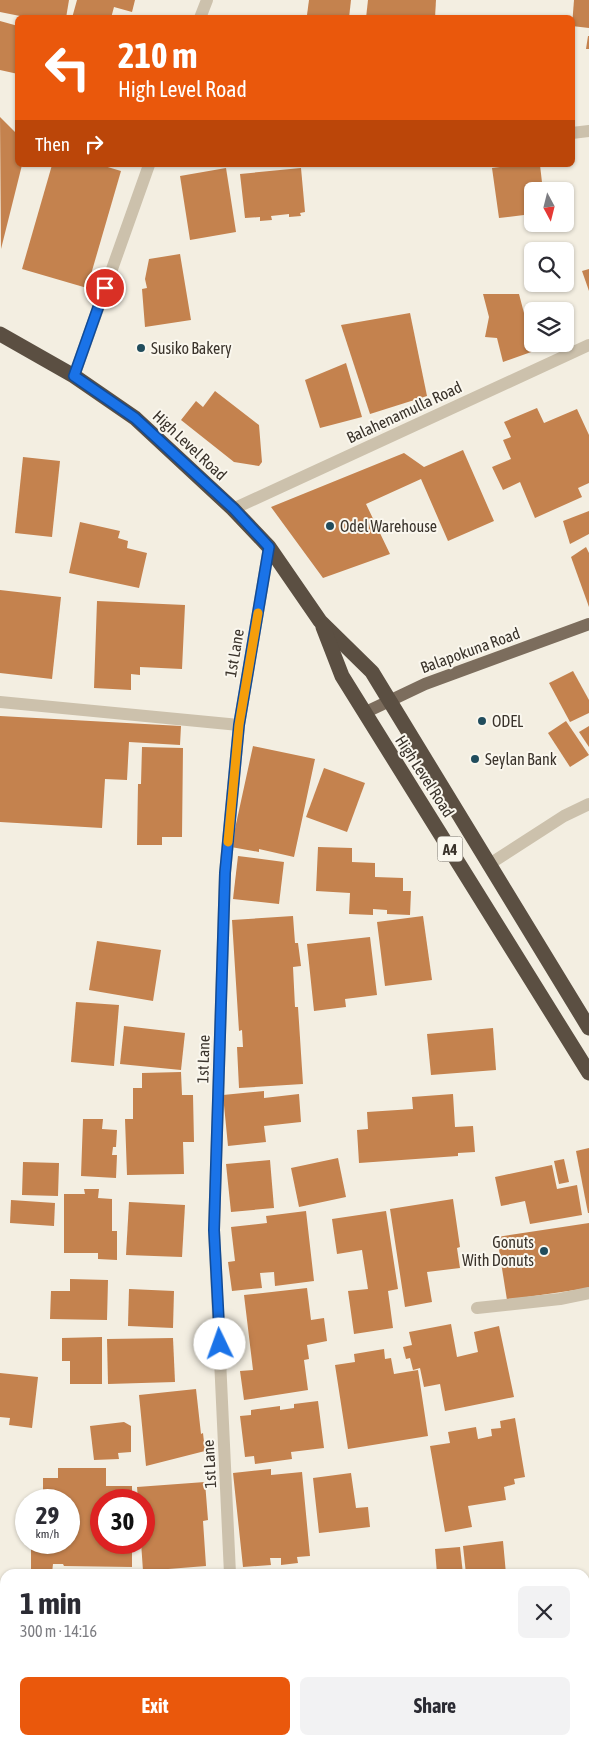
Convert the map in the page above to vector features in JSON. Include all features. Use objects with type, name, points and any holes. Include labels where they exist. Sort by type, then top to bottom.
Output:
[{"type":"highway","name":"High Level Road","points":[[0,334],[74,376],[135,418],[234,509],[269,547],[320,620],[372,672],[589,1028]]},
{"type":"highway","name":"High Level Road","points":[[320,620],[342,676],[589,1073]]},
{"type":"main road","name":"Balapokuna Road","points":[[364,713],[425,684],[589,624]]},
{"type":"street","points":[[201,15],[206,0]]},
{"type":"street","points":[[575,133],[589,131]]},
{"type":"street","points":[[74,376],[148,167]]},
{"type":"street","name":"Balahenamulla Road","points":[[234,509],[589,345]]},
{"type":"street","name":"1st Lane","points":[[230,1569],[214,1230],[225,873],[239,725],[269,547]]},
{"type":"street","points":[[0,702],[239,725]]},
{"type":"street","points":[[488,865],[564,816],[589,804]]},
{"type":"street","points":[[477,1308],[560,1299],[589,1293]]},
{"type":"building","points":[[0,0],[69,0],[66,15],[15,15],[0,12]]},
{"type":"building","points":[[77,0],[135,0],[132,12],[114,7],[112,15],[73,15]]},
{"type":"building","points":[[309,0],[351,0],[349,15],[307,15]]},
{"type":"building","points":[[368,0],[436,0],[435,15],[366,15]]},
{"type":"building","points":[[574,0],[589,0],[589,28],[575,26],[575,15],[573,15]]},
{"type":"building","points":[[0,21],[15,25],[15,73],[0,70]]},
{"type":"building","points":[[588,36],[589,49],[586,49]]},
{"type":"building","points":[[0,117],[15,132],[15,167],[22,167],[1,249]]},
{"type":"building","points":[[51,167],[108,167],[121,171],[87,288],[22,269]]},
{"type":"building","points":[[540,167],[542,182],[524,182],[524,215],[499,218],[492,168]]},
{"type":"building","points":[[226,168],[236,232],[190,240],[180,176]]},
{"type":"building","points":[[301,168],[305,212],[300,213],[301,216],[289,217],[289,214],[271,216],[272,220],[260,221],[260,217],[245,218],[240,174]]},
{"type":"building","points":[[180,254],[191,320],[145,327],[142,289],[147,288],[145,279],[149,259]]},
{"type":"building","points":[[589,269],[589,291],[582,271]]},
{"type":"building","points":[[483,294],[519,294],[524,313],[524,352],[531,352],[503,362],[497,338],[485,337],[489,317]]},
{"type":"building","points":[[410,313],[427,396],[370,414],[341,325]]},
{"type":"building","points":[[346,363],[362,417],[320,428],[305,380]]},
{"type":"building","points":[[215,391],[259,425],[262,462],[259,466],[234,462],[181,420],[196,401],[203,407]]},
{"type":"building","points":[[537,408],[544,423],[577,409],[589,435],[589,483],[578,488],[582,497],[535,518],[520,482],[503,490],[492,467],[511,459],[503,440],[511,437],[504,422]]},
{"type":"building","points":[[463,450],[494,521],[448,541],[421,479],[366,504],[390,554],[323,578],[271,507],[404,453],[424,467]]},
{"type":"building","points":[[23,457],[60,461],[52,537],[15,533]]},
{"type":"building","points":[[589,511],[589,534],[570,544],[563,521]]},
{"type":"building","points":[[80,522],[120,531],[118,538],[128,541],[127,548],[147,553],[139,588],[69,573]]},
{"type":"building","points":[[586,547],[589,553],[589,607],[571,557]]},
{"type":"building","points":[[0,590],[61,597],[52,679],[0,673]]},
{"type":"building","points":[[97,601],[185,605],[182,669],[140,667],[140,675],[131,674],[131,690],[94,688]]},
{"type":"building","points":[[573,671],[589,700],[589,713],[570,722],[549,683]]},
{"type":"building","points":[[0,716],[181,726],[180,745],[129,742],[127,780],[105,779],[102,828],[0,822]]},
{"type":"building","points":[[566,721],[589,755],[570,767],[548,733]]},
{"type":"building","points":[[589,726],[589,747],[579,732]]},
{"type":"building","points":[[253,746],[315,759],[294,857],[259,849],[259,852],[231,847]]},
{"type":"building","points":[[142,747],[183,748],[182,837],[162,837],[162,845],[137,845],[138,784],[141,784]]},
{"type":"building","points":[[324,768],[365,783],[347,832],[306,817]]},
{"type":"building","points":[[318,847],[352,848],[352,862],[375,863],[375,877],[403,878],[403,891],[411,891],[410,915],[387,914],[387,910],[373,909],[373,915],[349,914],[350,893],[316,891]]},
{"type":"building","points":[[238,856],[284,862],[279,904],[233,899]]},
{"type":"building","points":[[293,916],[295,943],[298,943],[301,966],[293,967],[295,1007],[298,1007],[303,1084],[239,1088],[237,1047],[243,1047],[242,1030],[239,1031],[232,920]]},
{"type":"building","points":[[423,916],[432,980],[385,986],[377,922]]},
{"type":"building","points":[[370,937],[377,995],[345,999],[346,1007],[314,1011],[307,944]]},
{"type":"building","points":[[97,941],[161,950],[153,1001],[89,990]]},
{"type":"building","points":[[76,1002],[119,1005],[114,1066],[71,1062]]},
{"type":"building","points":[[124,1026],[185,1033],[181,1070],[120,1064]]},
{"type":"building","points":[[493,1028],[496,1070],[431,1075],[427,1034]]},
{"type":"building","points":[[181,1072],[182,1095],[193,1095],[194,1142],[183,1142],[184,1174],[127,1175],[125,1119],[133,1119],[133,1088],[142,1088],[142,1073]]},
{"type":"building","points":[[264,1091],[264,1098],[299,1094],[301,1122],[264,1126],[266,1142],[228,1146],[223,1095]]},
{"type":"building","points":[[453,1094],[455,1127],[473,1126],[475,1152],[458,1153],[458,1156],[359,1163],[357,1130],[368,1129],[367,1112],[413,1109],[412,1097]]},
{"type":"building","points":[[83,1119],[103,1119],[102,1129],[117,1130],[116,1147],[113,1147],[112,1155],[117,1155],[116,1178],[81,1176]]},
{"type":"building","points":[[589,1148],[589,1213],[588,1213],[576,1151]]},
{"type":"building","points":[[338,1158],[346,1197],[299,1207],[291,1168]]},
{"type":"building","points":[[564,1159],[569,1182],[559,1184],[554,1161]]},
{"type":"building","points":[[270,1160],[274,1208],[231,1212],[226,1164]]},
{"type":"building","points":[[23,1162],[59,1163],[58,1196],[22,1195]]},
{"type":"building","points":[[552,1165],[557,1189],[577,1185],[582,1215],[530,1224],[525,1201],[501,1206],[495,1177]]},
{"type":"building","points":[[84,1189],[99,1189],[98,1198],[112,1199],[112,1231],[117,1231],[117,1260],[98,1259],[98,1253],[64,1253],[64,1194],[85,1194]]},
{"type":"building","points":[[453,1199],[460,1247],[457,1248],[460,1268],[427,1272],[432,1302],[405,1307],[390,1209]]},
{"type":"building","points":[[11,1200],[55,1203],[54,1226],[10,1223]]},
{"type":"building","points":[[129,1202],[185,1205],[182,1257],[126,1255]]},
{"type":"building","points":[[306,1211],[314,1281],[275,1286],[274,1272],[260,1273],[262,1288],[232,1291],[228,1262],[235,1261],[231,1227],[267,1223],[266,1216]]},
{"type":"building","points":[[386,1211],[398,1289],[388,1291],[393,1328],[354,1334],[348,1291],[368,1289],[362,1250],[337,1254],[332,1219]]},
{"type":"building","points":[[589,1223],[589,1288],[507,1300],[497,1237]]},
{"type":"building","points":[[70,1279],[108,1280],[107,1320],[50,1319],[51,1291],[70,1291]]},
{"type":"building","points":[[307,1288],[311,1320],[324,1318],[327,1341],[307,1345],[309,1359],[304,1360],[308,1390],[244,1400],[240,1371],[253,1370],[244,1295]]},
{"type":"building","points":[[129,1289],[174,1291],[173,1328],[128,1326]]},
{"type":"building","points":[[451,1324],[457,1357],[478,1352],[474,1332],[499,1326],[514,1397],[445,1411],[440,1384],[424,1387],[420,1368],[413,1370],[410,1358],[406,1359],[403,1347],[412,1345],[409,1332]]},
{"type":"building","points":[[102,1337],[102,1384],[70,1384],[70,1361],[62,1361],[62,1338]]},
{"type":"building","points":[[173,1338],[175,1382],[108,1384],[107,1339]]},
{"type":"building","points":[[384,1349],[385,1359],[391,1358],[394,1374],[418,1370],[428,1436],[348,1449],[335,1365],[355,1362],[354,1354]]},
{"type":"building","points":[[0,1373],[38,1377],[32,1428],[9,1425],[10,1418],[0,1417]]},
{"type":"building","points":[[196,1389],[201,1434],[203,1433],[205,1451],[146,1466],[139,1395]]},
{"type":"building","points":[[318,1401],[324,1448],[291,1452],[292,1459],[255,1464],[254,1456],[245,1457],[240,1416],[251,1415],[251,1410],[280,1406],[280,1410],[294,1408],[294,1404]]},
{"type":"building","points":[[515,1418],[525,1477],[514,1479],[515,1484],[504,1487],[506,1500],[468,1506],[472,1527],[445,1532],[430,1446],[450,1443],[448,1432],[476,1427],[478,1439],[492,1436],[491,1429],[501,1428],[500,1421]]},
{"type":"building","points":[[124,1422],[131,1426],[131,1452],[118,1453],[119,1459],[94,1460],[90,1426]]},
{"type":"building","points":[[58,1468],[106,1468],[106,1486],[132,1486],[132,1489],[90,1489],[90,1554],[132,1554],[132,1567],[64,1566],[63,1564],[53,1564],[52,1569],[31,1569],[31,1554],[80,1554],[80,1489],[43,1489],[43,1478],[58,1478]]},
{"type":"building","points":[[271,1469],[271,1475],[302,1472],[310,1556],[297,1557],[298,1563],[281,1565],[281,1558],[270,1558],[271,1565],[243,1567],[233,1473]]},
{"type":"building","points":[[351,1473],[356,1508],[368,1507],[370,1527],[319,1533],[313,1478]]},
{"type":"building","points":[[205,1482],[208,1520],[203,1521],[206,1566],[143,1569],[142,1554],[155,1554],[155,1489],[137,1489],[137,1487]]},
{"type":"building","points":[[503,1541],[506,1569],[465,1569],[463,1546]]},
{"type":"building","points":[[460,1547],[462,1569],[437,1569],[435,1549]]},
{"type":"slow traffic","points":[[228,842],[239,725],[258,613]]},
{"type":"place","name":"Susiko Bakery","points":[[141,348]]},
{"type":"place","name":"Odel Warehouse","points":[[330,526]]},
{"type":"place","name":"ODEL","points":[[482,721]]},
{"type":"place","name":"Seylan Bank","points":[[475,759]]},
{"type":"place","name":"Gonuts With Donuts","points":[[544,1251]]},
{"type":"route","points":[[105,288],[74,376],[135,418],[234,509],[269,547],[239,725],[225,873],[214,1230],[220,1344]]}]
